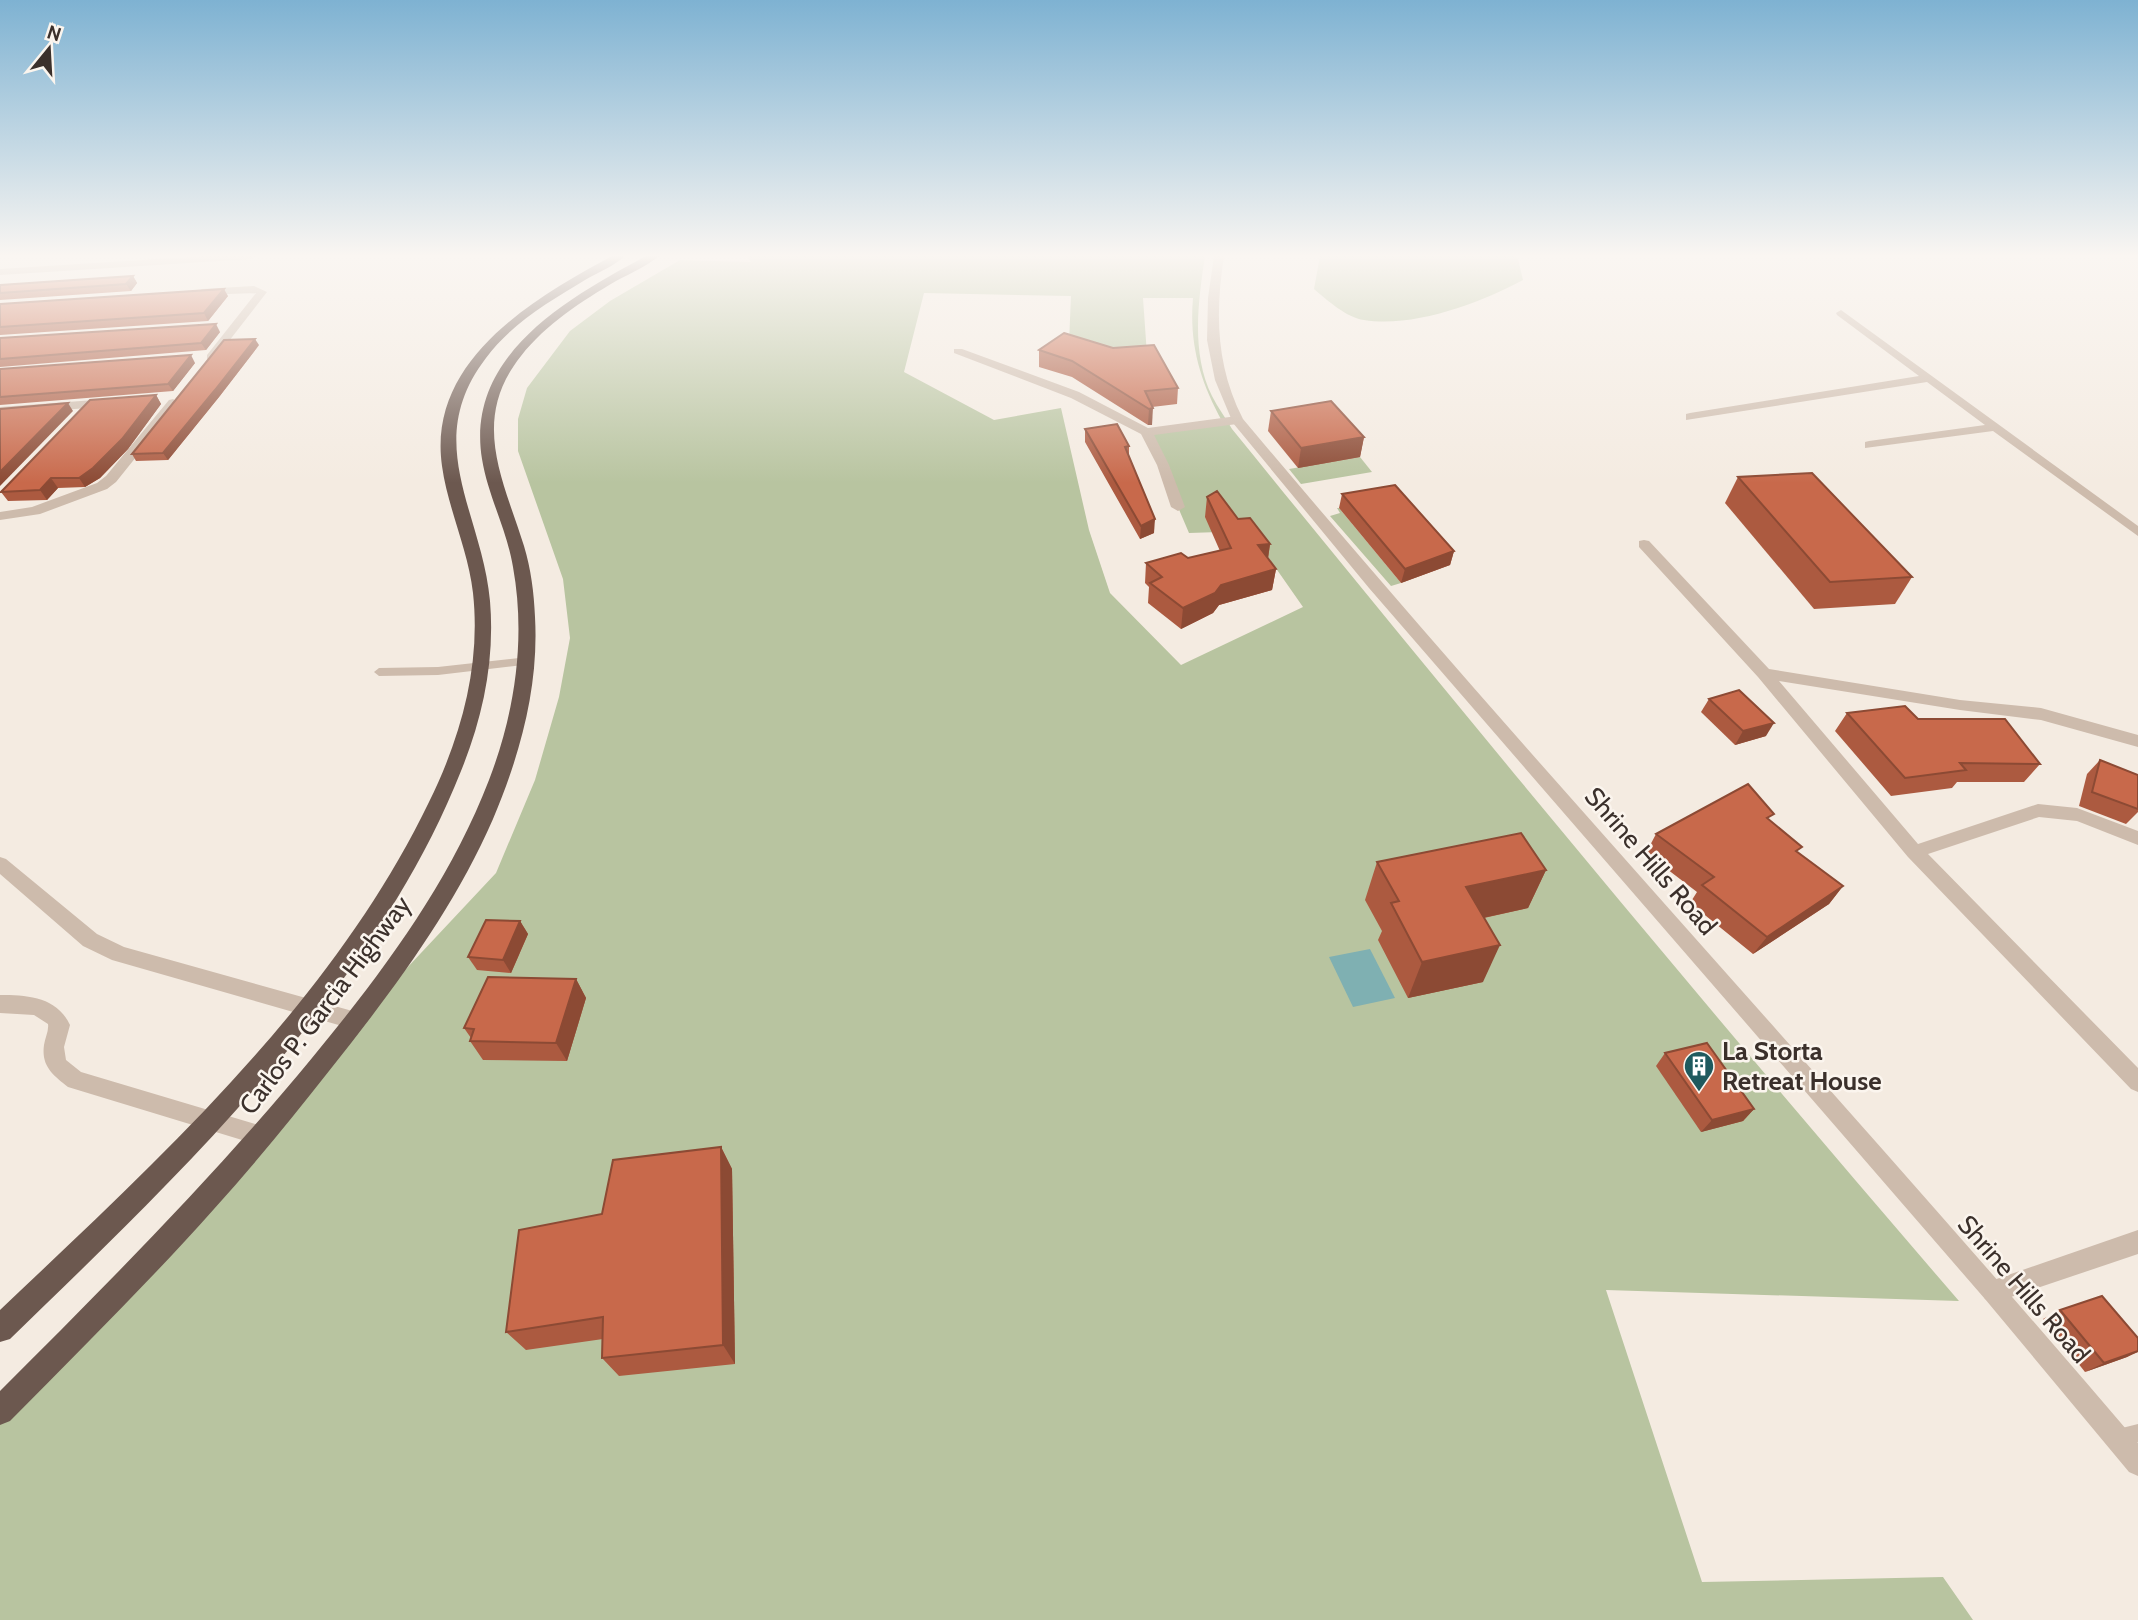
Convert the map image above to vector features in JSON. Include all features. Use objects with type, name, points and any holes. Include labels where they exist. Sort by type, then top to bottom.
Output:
[{"type":"highway","name":"Carlos P. Garcia Highway","points":[[0,1329],[209,1120],[306,1008],[371,919],[430,820],[463,744],[483,665],[483,609],[478,568],[454,488],[448,450],[459,394],[470,370],[503,332]]},
{"type":"highway","name":"Carlos P. Garcia Highway","points":[[0,1411],[204,1202],[262,1136],[356,1021],[423,928],[457,872],[481,823],[512,743],[528,661],[527,603],[520,561],[494,482],[486,446],[494,393],[504,371],[537,332]]},
{"type":"street","points":[[201,362],[212,356],[232,332]]},
{"type":"street","name":"Shrine Hills Road","points":[[1211,332],[1221,388],[1237,419],[1298,486],[1374,585],[1993,1291],[2138,1464]]},
{"type":"street","points":[[1866,332],[2138,532]]},
{"type":"street","points":[[958,351],[1075,395],[1146,432],[1237,419]]},
{"type":"street","points":[[1690,417],[1929,378]]},
{"type":"street","points":[[0,516],[35,511],[102,486],[111,479],[178,397],[153,399]]},
{"type":"street","points":[[0,411],[116,402]]},
{"type":"street","points":[[72,423],[91,404]]},
{"type":"street","points":[[1869,445],[1995,427]]},
{"type":"street","points":[[1146,432],[1163,466],[1178,507]]},
{"type":"street","points":[[1644,544],[1765,673],[1914,852],[2138,1082]]},
{"type":"street","points":[[1765,673],[1960,705],[2041,714],[2138,741]]},
{"type":"street","points":[[1914,852],[2038,811],[2050,810],[2078,815],[2138,838]]},
{"type":"street","points":[[0,864],[90,940],[119,954],[356,1021]]},
{"type":"street","points":[[0,1004],[39,1007],[53,1013],[60,1025],[54,1046],[56,1065],[75,1080],[262,1136]]},
{"type":"street","points":[[1993,1291],[2138,1242]]},
{"type":"lane","points":[[379,672],[438,671],[528,661]]},
{"type":"lane","points":[[2116,1437],[2138,1433]]},
{"type":"green space","points":[[570,332],[914,332],[904,372],[994,420],[1061,408],[1089,530],[1110,593],[1181,665],[1303,607],[1250,531],[1189,533],[1146,432],[1222,421],[1202,377],[1198,362],[1193,332],[1198,332],[1205,380],[1232,429],[1593,868],[1959,1301],[1606,1290],[1702,1582],[1943,1577],[1973,1620],[0,1620],[0,1402],[496,873],[535,780],[559,697],[570,638],[563,579],[518,451],[518,419],[527,388]]},
{"type":"green space","points":[[1069,332],[1145,332],[1147,355],[1069,343]]},
{"type":"green space","points":[[1360,457],[1372,472],[1301,484],[1289,469]]},
{"type":"green space","points":[[1337,508],[1401,583],[1391,586],[1330,516],[1340,513]]},
{"type":"water","points":[[1370,949],[1395,998],[1353,1007],[1329,957]]},
{"type":"building","points":[[99,332],[210,332],[201,343],[0,359],[0,338]]},
{"type":"building","points":[[1064,333],[1113,348],[1154,345],[1178,388],[1145,391],[1153,408],[1149,409],[1072,361],[1039,350]]},
{"type":"building","points":[[255,339],[163,453],[132,454],[224,340]]},
{"type":"building","points":[[191,355],[168,384],[0,397],[0,369]]},
{"type":"building","points":[[156,395],[122,439],[79,478],[51,478],[40,490],[1,492],[90,400]]},
{"type":"building","points":[[1331,401],[1364,437],[1301,448],[1271,411]]},
{"type":"building","points":[[68,403],[0,472],[0,409]]},
{"type":"building","points":[[1117,424],[1129,446],[1125,447],[1155,519],[1141,526],[1085,429]]},
{"type":"building","points":[[1812,473],[1912,577],[1830,582],[1738,477]]},
{"type":"building","points":[[1395,485],[1454,551],[1405,569],[1342,494]]},
{"type":"building","points":[[1217,491],[1238,519],[1250,518],[1270,544],[1258,545],[1276,569],[1221,585],[1215,593],[1183,608],[1150,583],[1162,577],[1146,563],[1181,553],[1188,558],[1231,548],[1207,497]]},
{"type":"building","points":[[1739,690],[1774,723],[1743,731],[1709,699]]},
{"type":"building","points":[[1905,706],[1918,719],[2005,719],[2040,764],[1960,763],[1966,770],[1905,778],[1847,713]]},
{"type":"building","points":[[2100,760],[2138,775],[2138,809],[2092,792]]},
{"type":"building","points":[[1748,784],[1774,814],[1767,818],[1802,847],[1796,851],[1843,886],[1767,937],[1702,885],[1714,877],[1656,834]]},
{"type":"building","points":[[1521,833],[1546,870],[1466,887],[1500,945],[1422,962],[1391,903],[1399,901],[1377,862]]},
{"type":"building","points":[[486,920],[520,921],[503,960],[468,957]]},
{"type":"building","points":[[488,977],[576,979],[556,1043],[470,1041],[474,1029],[464,1028]]},
{"type":"building","points":[[1707,1043],[1754,1109],[1712,1120],[1665,1053]]},
{"type":"building","points":[[721,1147],[723,1345],[602,1358],[603,1317],[506,1332],[519,1230],[602,1214],[613,1160]]},
{"type":"building","points":[[2102,1296],[2138,1338],[2138,1351],[2104,1363],[2060,1310]]},
{"type":"place","name":"La Storta Retreat House","points":[[1699,1093]]}]
